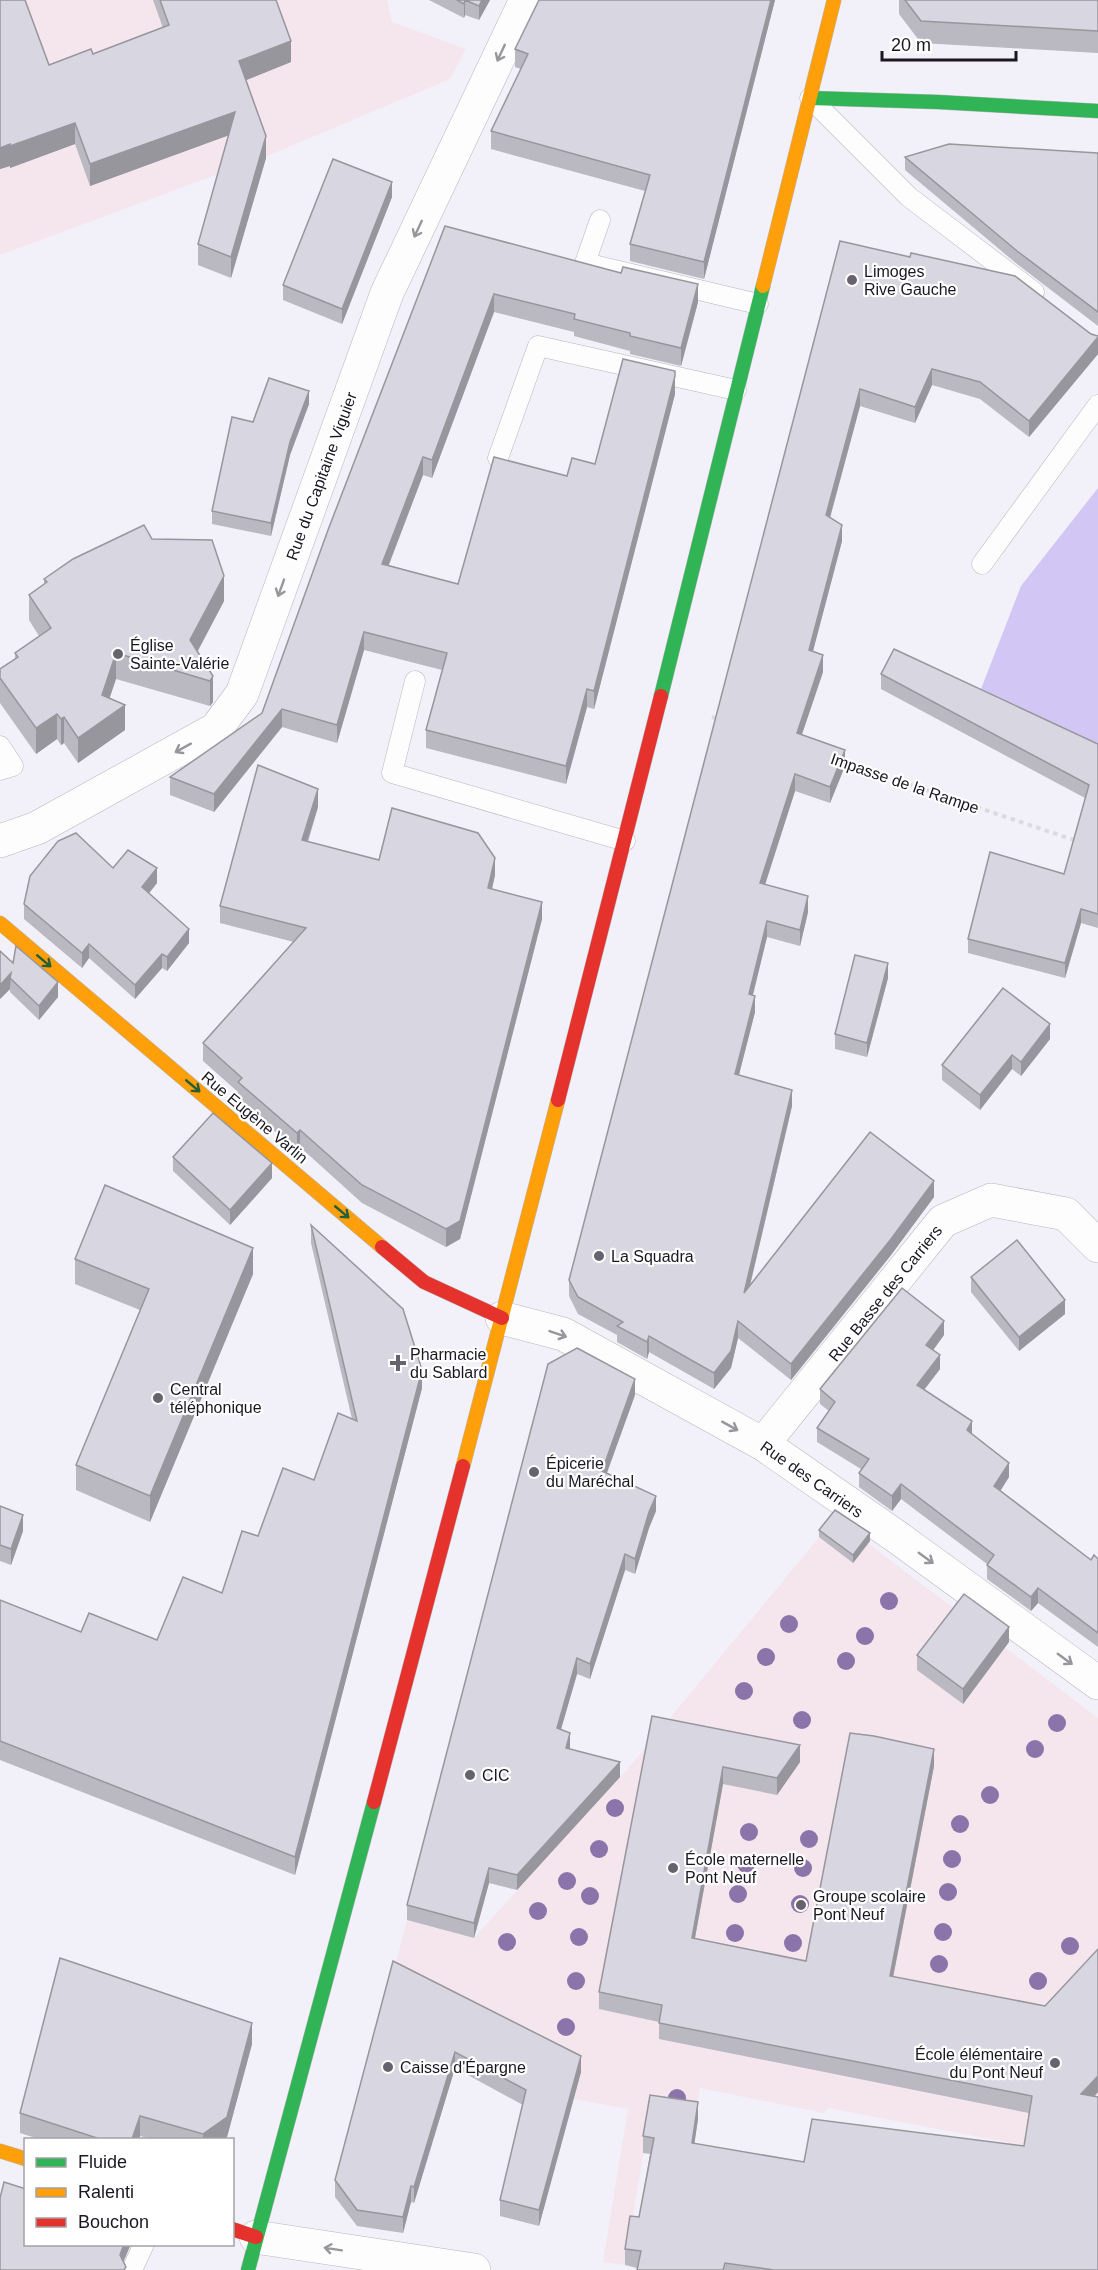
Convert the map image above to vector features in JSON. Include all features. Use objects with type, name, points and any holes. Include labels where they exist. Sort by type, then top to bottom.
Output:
[{"type":"main road","points":[[248,2270],[244,2233],[330,1969],[625,841],[834,0]]},
{"type":"main road","points":[[810,98],[1098,111]]},
{"type":"main road","name":"Rue Eugène Varlin","points":[[0,922],[424,1282],[502,1318]]},
{"type":"main road","points":[[0,2151],[24,2158]]},
{"type":"street","name":"Rue du Capitaine Viguier","points":[[0,841],[37,828],[216,729],[242,694],[387,293],[526,0]]},
{"type":"street","name":"Rue Basse des Carriers","points":[[763,1444],[943,1221],[991,1200],[1066,1214],[1098,1246]]},
{"type":"street","name":"Rue des Carriers","points":[[502,1318],[563,1334],[763,1444],[897,1537],[1098,1683]]},
{"type":"street","points":[[244,2233],[376,2263],[474,2270]]},
{"type":"lane","points":[[810,98],[909,197],[1051,305]]},
{"type":"lane","points":[[600,220],[585,263],[758,304]]},
{"type":"lane","points":[[498,458],[538,346],[736,390]]},
{"type":"lane","points":[[982,564],[1098,405]]},
{"type":"lane","points":[[415,681],[392,773],[625,841]]},
{"type":"lane","points":[[0,746],[13,766],[0,770]]},
{"type":"lane","points":[[132,2270],[143,2246]]},
{"type":"path","points":[[712,717],[723,720]]},
{"type":"path","name":"Impasse de la Rampe","points":[[832,758],[1087,845]]},
{"type":"shaded area","points":[[0,0],[387,0],[392,22],[466,49],[450,79],[267,156],[0,255]]},
{"type":"shaded area","points":[[1098,488],[1098,749],[981,689],[1021,586]]},
{"type":"shaded area","name":"Groupe scolaire Pont Neuf","points":[[835,1518],[1098,1718],[1098,2132],[1075,2155],[828,2108],[824,2113],[700,2088],[695,2118],[650,2112],[625,2265],[603,2262],[628,2109],[574,2099],[580,2072],[391,1982],[407,1920],[474,1938],[632,1764]]},
{"type":"building","points":[[0,0],[25,0],[49,65],[91,49],[93,54],[169,25],[160,0],[276,0],[291,41],[239,61],[266,136],[231,257],[198,244],[235,112],[90,164],[75,123],[0,148]]},
{"type":"building","points":[[465,0],[482,0],[479,6]]},
{"type":"building","points":[[539,0],[771,0],[704,262],[630,244],[650,175],[491,131],[528,54],[515,49]]},
{"type":"building","points":[[905,0],[1098,0],[1098,31],[921,21]]},
{"type":"building","points":[[949,144],[1098,153],[1098,312],[1017,251],[905,157]]},
{"type":"building","points":[[333,159],[392,182],[342,309],[283,285]]},
{"type":"building","points":[[445,226],[621,273],[623,267],[698,284],[681,348],[574,319],[575,314],[494,294],[432,460],[423,457],[382,564],[458,584],[494,457],[567,476],[572,458],[595,464],[623,359],[675,371],[594,691],[587,689],[566,766],[426,730],[447,653],[364,632],[337,725],[282,709],[214,794],[170,777],[262,713],[328,530]]},
{"type":"building","points":[[840,241],[910,257],[911,253],[1015,276],[1098,337],[1029,421],[980,382],[932,369],[915,407],[860,389],[826,515],[842,525],[809,650],[823,655],[797,733],[845,750],[830,787],[795,774],[760,883],[808,896],[800,930],[767,921],[749,994],[755,996],[735,1074],[792,1090],[744,1293],[870,1132],[934,1181],[891,1239],[791,1364],[738,1321],[731,1351],[714,1373],[649,1336],[647,1342],[617,1326],[623,1322],[578,1297],[569,1280]]},
{"type":"building","points":[[269,378],[309,391],[290,442],[271,523],[212,511],[232,417],[253,422]]},
{"type":"building","name":"Église Sainte-Valérie","points":[[144,525],[152,539],[212,540],[224,576],[190,640],[213,676],[210,681],[116,653],[102,695],[125,705],[78,738],[64,717],[61,719],[57,714],[36,728],[0,678],[0,669],[18,657],[15,653],[51,628],[29,595],[47,582],[44,579],[73,559]]},
{"type":"building","points":[[894,649],[1098,744],[1098,914],[1081,909],[1065,963],[968,939],[990,852],[1064,874],[1089,785],[881,674]]},
{"type":"building","points":[[258,765],[318,789],[302,840],[379,860],[392,808],[478,833],[495,858],[488,888],[542,902],[460,1221],[446,1229],[362,1185],[300,1130],[297,1133],[238,1082],[242,1078],[203,1043],[306,928],[220,906]]},
{"type":"building","points":[[76,833],[113,868],[128,850],[157,868],[142,887],[189,929],[167,957],[162,954],[135,985],[89,944],[82,953],[24,904],[30,876],[58,841]]},
{"type":"building","points":[[16,946],[58,982],[39,1006],[10,978],[11,973],[0,985],[0,951],[13,963]]},
{"type":"building","points":[[855,955],[888,963],[867,1043],[835,1034]]},
{"type":"building","points":[[1003,988],[1050,1024],[1021,1062],[1012,1055],[980,1095],[942,1065]]},
{"type":"building","points":[[213,1113],[272,1163],[230,1210],[173,1157]]},
{"type":"building","name":"Central téléphonique","points":[[105,1185],[253,1248],[150,1496],[76,1465],[149,1289],[75,1259]]},
{"type":"building","points":[[311,1225],[403,1309],[422,1370],[295,1857],[0,1741],[0,1600],[81,1632],[89,1613],[157,1640],[183,1577],[222,1593],[242,1531],[258,1536],[283,1468],[314,1480],[338,1413],[357,1421]]},
{"type":"building","points":[[1017,1240],[1065,1300],[1019,1337],[971,1277]]},
{"type":"building","points":[[902,1288],[944,1321],[926,1345],[940,1355],[917,1385],[972,1421],[967,1430],[1009,1463],[994,1486],[1091,1560],[1094,1555],[1098,1559],[1098,1633],[1038,1588],[1031,1597],[987,1565],[994,1555],[901,1484],[892,1496],[859,1473],[869,1459],[817,1428],[835,1402],[820,1389]]},
{"type":"building","points":[[577,1348],[635,1379],[602,1471],[656,1496],[635,1559],[625,1554],[590,1664],[577,1658],[557,1728],[570,1733],[566,1748],[620,1762],[517,1875],[489,1868],[474,1923],[407,1905],[548,1364]]},
{"type":"building","points":[[0,1506],[23,1515],[11,1549],[0,1545]]},
{"type":"building","points":[[835,1510],[870,1533],[853,1555],[819,1530]]},
{"type":"building","points":[[964,1594],[1009,1627],[963,1689],[917,1655]]},
{"type":"building","points":[[652,1716],[800,1745],[777,1778],[723,1767],[692,1938],[806,1961],[850,1733],[934,1749],[890,1976],[1045,2006],[1098,1949],[1098,2076],[1081,2094],[1098,2097],[1098,2270],[774,2270],[725,2263],[723,2270],[637,2270],[641,2251],[625,2249],[630,2216],[639,2217],[654,2138],[643,2136],[650,2095],[698,2102],[692,2143],[804,2162],[812,2119],[1024,2146],[1032,2096],[659,2023],[662,2005],[599,1992]]},
{"type":"building","points":[[60,1958],[252,2023],[227,2117],[203,2134],[140,2116],[132,2138],[97,2138],[20,2113]]},
{"type":"building","points":[[393,1961],[581,2056],[539,2210],[500,2200],[526,2090],[455,2052],[403,2217],[357,2210],[335,2180]]},
{"type":"building","points":[[4,2182],[24,2188],[24,2246],[123,2246],[120,2255],[126,2267],[124,2270],[0,2270],[0,2198]]},
{"type":"traffic: fast","points":[[810,98],[1098,111]]},
{"type":"traffic: fast","points":[[661,696],[763,286]]},
{"type":"traffic: fast","points":[[248,2270],[374,1802]]},
{"type":"traffic: slow","points":[[763,286],[834,0]]},
{"type":"traffic: slow","points":[[0,923],[382,1247]]},
{"type":"traffic: slow","points":[[463,1466],[558,1100]]},
{"type":"traffic: slow","points":[[0,2151],[24,2158]]},
{"type":"traffic: jam","points":[[558,1100],[661,696]]},
{"type":"traffic: jam","points":[[382,1247],[424,1282],[502,1318]]},
{"type":"traffic: jam","points":[[374,1802],[463,1466]]},
{"type":"traffic: jam","points":[[234,2230],[256,2237]]},
{"type":"place","name":"Limoges Rive Gauche","points":[[852,280]]},
{"type":"place","name":"Église Sainte-Valérie","points":[[118,654]]},
{"type":"place","name":"La Squadra","points":[[599,1256]]},
{"type":"place","name":"Pharmacie du Sablard","points":[[398,1363]]},
{"type":"place","name":"Central téléphonique","points":[[158,1398]]},
{"type":"place","name":"Épicerie du Maréchal","points":[[534,1472]]},
{"type":"place","name":"CIC","points":[[470,1775]]},
{"type":"place","name":"École maternelle Pont Neuf","points":[[673,1868]]},
{"type":"place","name":"Groupe scolaire Pont Neuf","points":[[801,1905]]},
{"type":"place","name":"École élémentaire du Pont Neuf","points":[[1055,2063]]},
{"type":"place","name":"Caisse d'Épargne","points":[[388,2067]]}]
